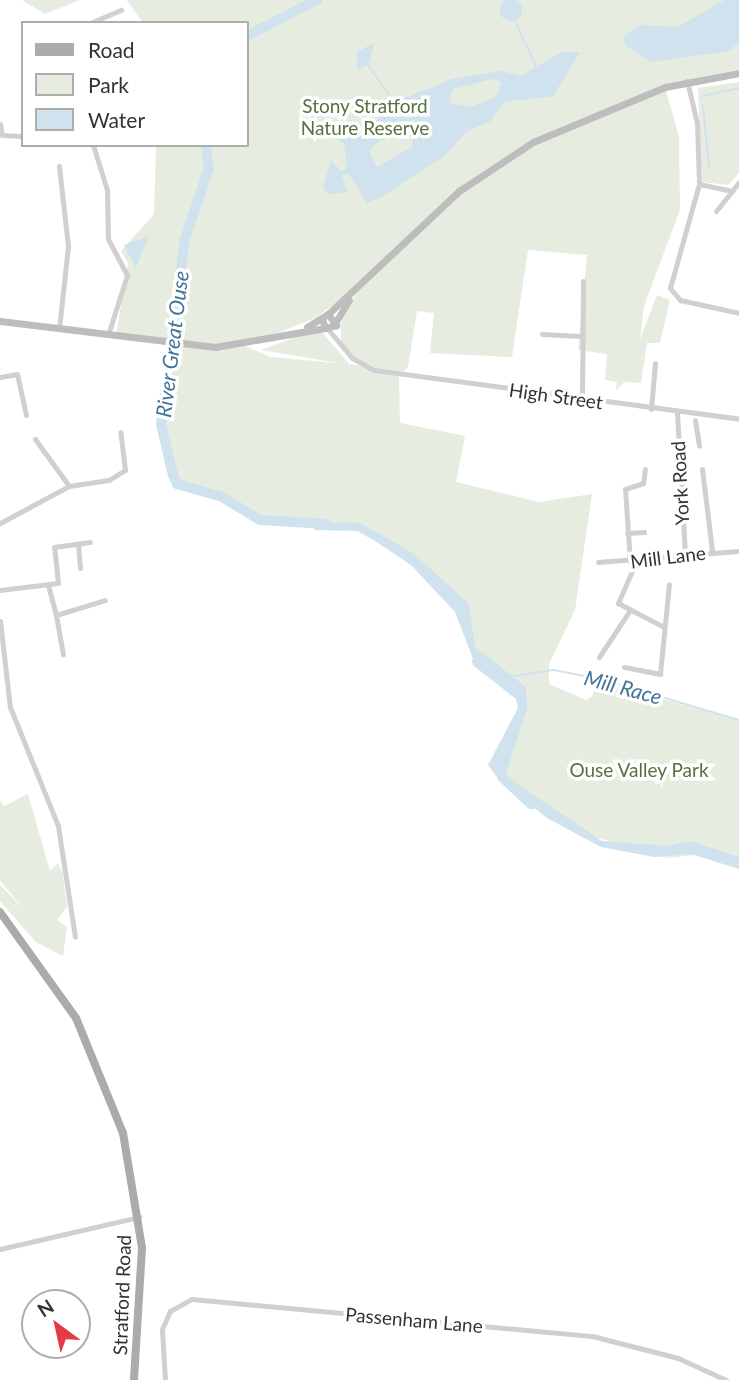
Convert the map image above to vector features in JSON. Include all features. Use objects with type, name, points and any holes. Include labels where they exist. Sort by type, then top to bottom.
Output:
[{"type":"main road","name":"Stratford Road","points":[[0,912],[52,977],[112,1097],[139,1217],[142,1275],[134,1380]]},
{"type":"street","points":[[95,21],[121,10]]},
{"type":"street","points":[[300,331],[325,316],[353,293],[435,212],[496,165],[588,115],[687,81],[739,74]]},
{"type":"street","points":[[687,81],[699,184],[670,274],[672,293],[739,313]]},
{"type":"street","points":[[0,124],[2,135],[21,136]]},
{"type":"street","points":[[92,147],[107,190],[108,239],[127,275],[108,335]]},
{"type":"street","points":[[59,166],[68,246],[59,329]]},
{"type":"street","points":[[716,211],[739,182]]},
{"type":"street","points":[[699,184],[732,191]]},
{"type":"street","points":[[582,399],[587,366],[580,336],[583,281]]},
{"type":"street","points":[[0,321],[194,346],[251,345],[300,331],[326,328],[337,322],[353,293]]},
{"type":"street","points":[[325,316],[337,322]]},
{"type":"street","points":[[325,316],[326,328],[341,343]]},
{"type":"street","points":[[337,322],[341,343]]},
{"type":"street","points":[[542,334],[580,336]]},
{"type":"street","name":"High Street","points":[[341,343],[374,370],[739,419]]},
{"type":"street","points":[[651,409],[655,363]]},
{"type":"street","points":[[0,377],[17,374],[26,415]]},
{"type":"street","name":"York Road","points":[[677,412],[685,553]]},
{"type":"street","points":[[695,420],[699,446]]},
{"type":"street","points":[[0,523],[69,486],[109,480],[125,470],[120,432]]},
{"type":"street","points":[[35,439],[69,486]]},
{"type":"street","points":[[645,469],[643,483],[625,489],[627,533],[633,562],[618,594],[628,613],[664,627]]},
{"type":"street","points":[[702,469],[712,551]]},
{"type":"street","points":[[627,533],[644,532]]},
{"type":"street","points":[[0,590],[58,583],[54,547],[90,542]]},
{"type":"street","points":[[78,544],[80,568]]},
{"type":"street","name":"Mill Lane","points":[[598,562],[633,562],[685,553],[739,551]]},
{"type":"street","points":[[624,667],[657,677],[668,584]]},
{"type":"street","points":[[48,585],[63,654]]},
{"type":"street","points":[[56,615],[105,600]]},
{"type":"street","points":[[599,657],[628,613]]},
{"type":"street","points":[[0,621],[2,671],[15,727],[58,827],[75,937]]},
{"type":"street","points":[[596,647],[604,651]]},
{"type":"street","points":[[0,1249],[139,1217]]},
{"type":"street","name":"Passenham Lane","points":[[165,1380],[162,1329],[170,1311],[192,1299],[592,1336],[668,1354],[726,1380]]},
{"type":"green space","points":[[22,0],[80,0],[45,14]]},
{"type":"green space","points":[[127,0],[739,0],[739,73],[665,87],[679,137],[680,210],[644,306],[640,339],[657,295],[670,300],[660,343],[647,343],[641,383],[625,382],[616,390],[617,382],[605,380],[607,354],[578,350],[587,255],[528,250],[512,357],[430,353],[434,313],[417,311],[408,367],[399,377],[400,423],[465,436],[456,482],[539,502],[592,494],[575,610],[549,664],[549,684],[586,700],[593,696],[595,681],[739,720],[739,868],[704,854],[667,858],[565,828],[498,775],[524,685],[476,658],[453,606],[408,558],[346,526],[276,523],[178,480],[160,424],[174,343],[116,336],[128,263],[121,251],[154,214],[156,147],[248,147],[248,21],[142,21]],"holes":[[[358,287],[341,324],[341,343],[359,365],[271,357],[245,346],[315,318]]]},
{"type":"green space","points":[[739,82],[739,173],[728,185],[702,182],[698,88]]},
{"type":"green space","points":[[321,331],[350,365],[261,350],[309,332]]},
{"type":"green space","points":[[28,794],[50,871],[58,863],[63,874],[67,907],[57,920],[67,927],[63,956],[36,942],[0,901],[0,885],[25,910],[0,881],[0,800],[4,806]]},
{"type":"water","points":[[511,-1],[519,2],[522,10],[519,18],[511,21],[503,18],[500,10],[503,2]]},
{"type":"water","points":[[724,0],[739,0],[739,42],[730,51],[651,62],[625,45],[624,37],[639,25],[678,27]]},
{"type":"water","points":[[374,43],[368,65],[357,70],[357,52]]},
{"type":"water","points":[[562,52],[580,52],[553,96],[504,102],[490,122],[467,131],[444,156],[383,196],[367,203],[349,174],[342,175],[347,192],[329,194],[323,188],[331,160],[341,171],[347,168],[344,143],[333,137],[340,128],[369,127],[398,101],[452,79],[501,71],[520,76]],"holes":[[[492,79],[501,82],[496,97],[470,107],[448,103],[453,89]],[[415,119],[412,147],[377,167],[369,152],[373,146]]]},
{"type":"water","points":[[149,236],[137,265],[135,267],[124,245]]},
{"type":"water","points":[[314,522],[360,523],[413,553],[469,604],[475,647],[526,687],[527,709],[505,776],[602,841],[670,846],[690,841],[739,857],[739,869],[691,854],[654,857],[601,847],[547,818],[499,780],[488,765],[518,708],[512,683],[475,664],[455,612],[411,565],[360,531],[314,530]]},
{"type":"waterway","name":"River Great Ouse","points":[[248,35],[317,0]]},
{"type":"waterway","points":[[514,19],[536,66]]},
{"type":"waterway","points":[[368,65],[395,103]]},
{"type":"waterway","points":[[702,96],[739,88]]},
{"type":"waterway","points":[[703,105],[709,167]]},
{"type":"waterway","name":"River Great Ouse","points":[[206,147],[209,168],[185,239],[161,424],[173,475],[177,484],[222,497],[260,520],[326,524]]},
{"type":"waterway","name":"River Great Ouse","points":[[477,662],[519,695]]},
{"type":"waterway","name":"Mill Race","points":[[514,676],[554,670],[604,680],[739,720]]},
{"type":"waterway","name":"River Great Ouse","points":[[502,777],[531,804]]},
{"type":"park label","name":"Stony Stratford Nature Reserve","points":[[365,117]]},
{"type":"park label","name":"Ouse Valley Park","points":[[639,770]]}]
